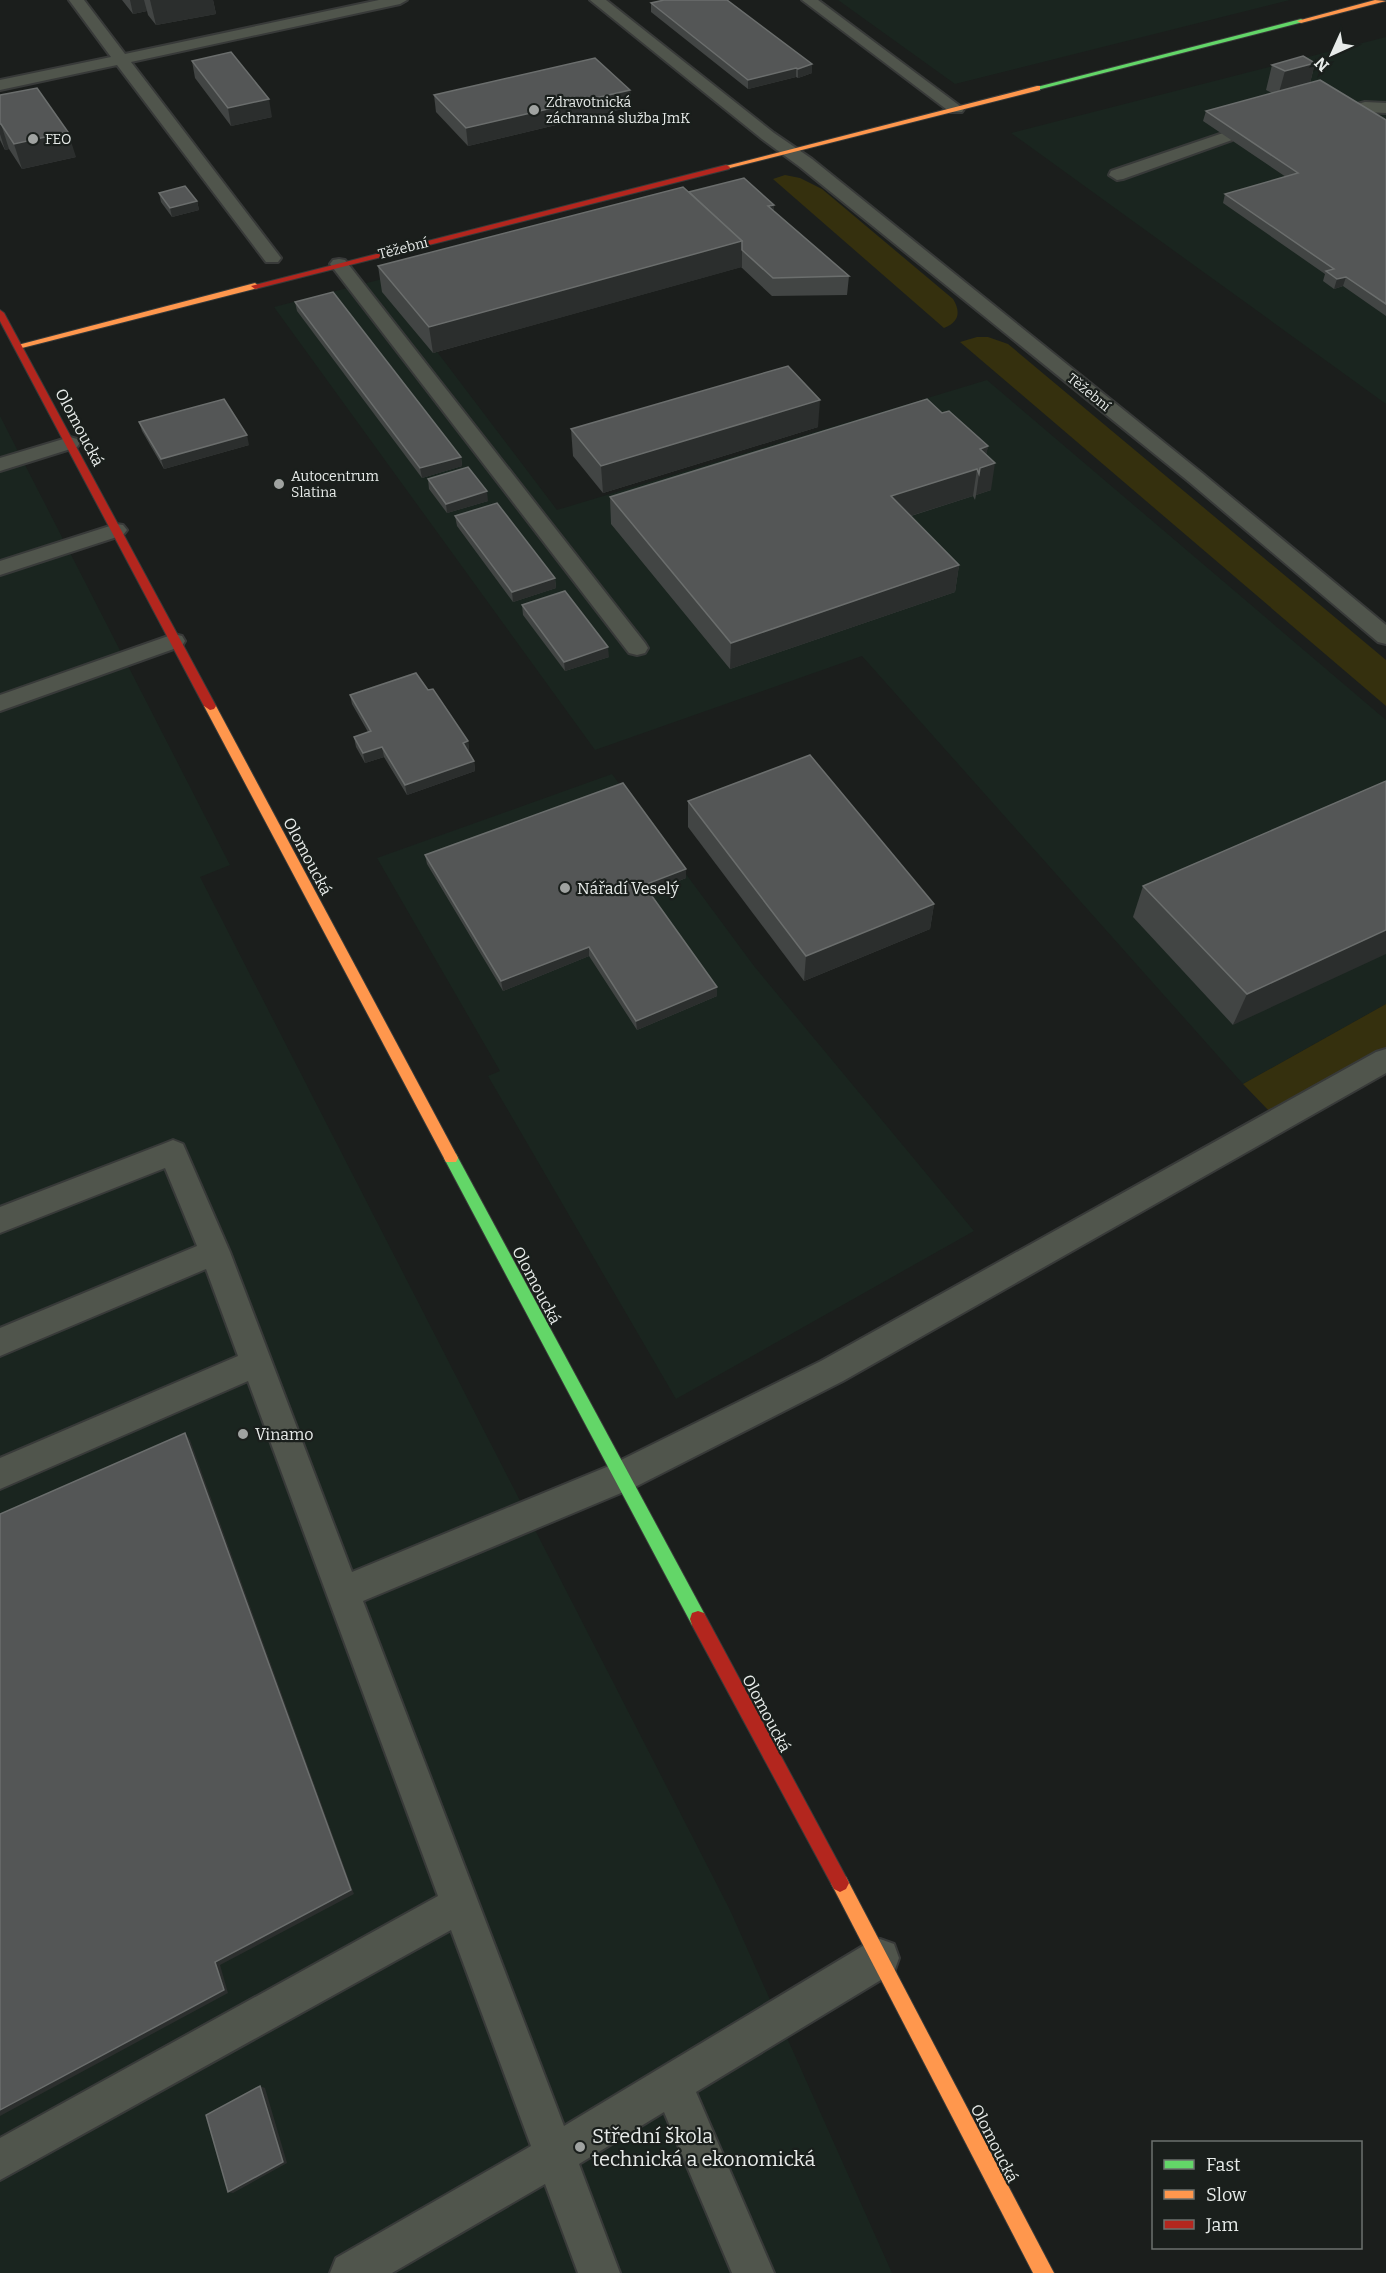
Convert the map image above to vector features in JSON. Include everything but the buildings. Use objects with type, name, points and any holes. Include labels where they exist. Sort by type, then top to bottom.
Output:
[{"type":"main road","name":"Těžební","points":[[18,346],[1383,0]]},
{"type":"main road","name":"Olomoucká","points":[[0,313],[880,1958],[1044,2273]]},
{"type":"lane","points":[[76,0],[272,258]]},
{"type":"lane","points":[[0,85],[400,0]]},
{"type":"lane","points":[[597,0],[788,150]]},
{"type":"lane","points":[[809,0],[957,109]]},
{"type":"lane","points":[[122,86],[139,82]]},
{"type":"lane","points":[[1352,110],[1365,107],[1386,108]]},
{"type":"lane","points":[[1117,175],[1226,137]]},
{"type":"lane","name":"Těžební","points":[[788,150],[1195,477],[1386,637]]},
{"type":"lane","points":[[339,264],[637,648]]},
{"type":"lane","points":[[0,465],[70,443]]},
{"type":"lane","points":[[0,568],[116,530]]},
{"type":"lane","points":[[0,702],[174,641]]},
{"type":"lane","points":[[342,1593],[621,1477],[832,1371],[1386,1060]]},
{"type":"lane","points":[[0,1220],[173,1152],[215,1252],[599,2273]]},
{"type":"lane","points":[[0,1342],[215,1252]]},
{"type":"lane","points":[[0,1474],[256,1363]]},
{"type":"lane","points":[[0,2160],[461,1904]]},
{"type":"lane","points":[[351,2273],[555,2155],[880,1958]]},
{"type":"lane","points":[[672,2084],[753,2273]]},
{"type":"shaded area","points":[[838,0],[1290,0],[955,84]]},
{"type":"shaded area","points":[[1386,37],[1386,404],[1011,133]]},
{"type":"shaded area","points":[[785,175],[800,178],[822,189],[953,299],[958,312],[956,320],[944,328],[773,179]]},
{"type":"shaded area","points":[[382,279],[557,510],[987,380],[1386,720],[1386,1004],[1243,1084],[862,656],[595,750],[274,307]]},
{"type":"shaded area","points":[[977,337],[988,337],[1008,344],[1386,660],[1386,706],[960,342]]},
{"type":"shaded area","name":"Vinamo","points":[[0,416],[230,865],[200,877],[730,1910],[892,2273],[0,2273]]},
{"type":"shaded area","points":[[612,774],[754,966],[974,1231],[676,1399],[488,1076],[500,1071],[377,858]]},
{"type":"shaded area","points":[[1386,1004],[1386,1048],[1273,1115],[1243,1084]]},
{"type":"traffic: fast","points":[[1037,88],[1301,21]]},
{"type":"traffic: fast","points":[[451,1158],[698,1619]]},
{"type":"traffic: slow","points":[[1301,21],[1383,0]]},
{"type":"traffic: slow","points":[[726,167],[1037,88]]},
{"type":"traffic: slow","points":[[18,346],[255,286]]},
{"type":"traffic: slow","points":[[210,706],[451,1158]]},
{"type":"traffic: slow","points":[[840,1883],[1044,2273]]},
{"type":"traffic: jam","points":[[255,286],[726,167]]},
{"type":"traffic: jam","points":[[0,313],[210,706]]},
{"type":"traffic: jam","points":[[698,1619],[840,1883]]},
{"type":"place","name":"Zdravotnická záchranná služba JmK","points":[[534,110]]},
{"type":"place","name":"FEO","points":[[33,139]]},
{"type":"place","name":"Autocentrum Slatina","points":[[279,484]]},
{"type":"place","name":"Nářadí Veselý","points":[[565,888]]},
{"type":"place","name":"Vinamo","points":[[243,1434]]},
{"type":"place","name":"Střední škola technická a ekonomická","points":[[580,2147]]}]
